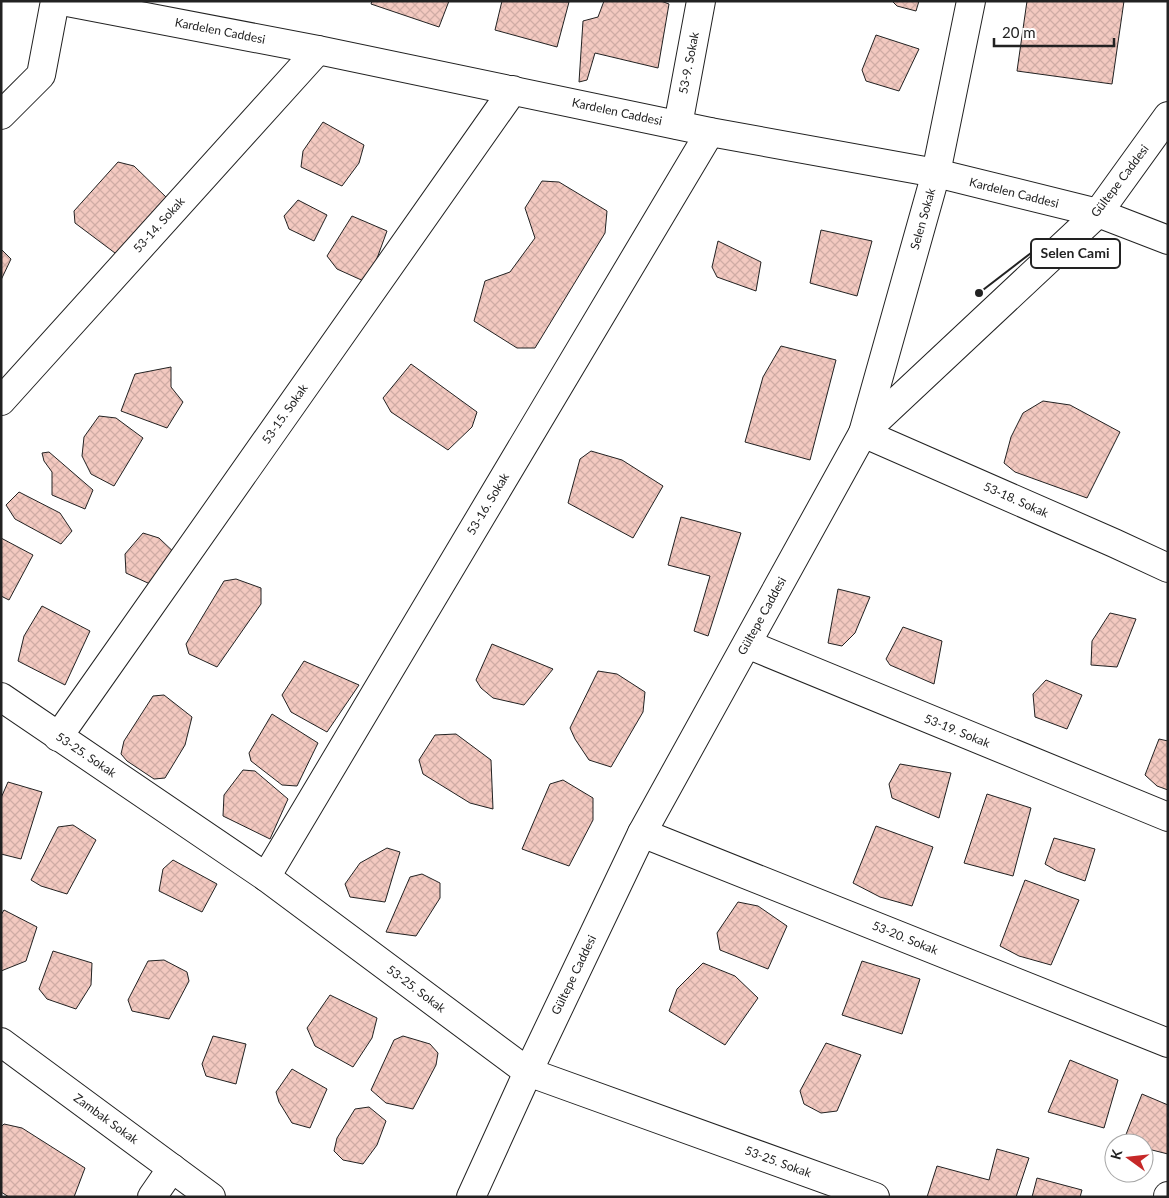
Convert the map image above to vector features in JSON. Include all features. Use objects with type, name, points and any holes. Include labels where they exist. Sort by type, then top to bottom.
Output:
[{"type":"street","points":[[1,115],[41,75],[55,1]]},
{"type":"street","name":"Kardelen Caddesi","points":[[62,1],[318,50],[710,132],[936,173],[1098,213],[1168,240]]},
{"type":"street","name":"53-9. Sokak","points":[[678,124],[701,1]]},
{"type":"street","name":"Selen Sokak","points":[[863,433],[936,173],[972,1]]},
{"type":"street","name":"53-14. Sokak","points":[[1,401],[318,50]]},
{"type":"street","name":"53-15. Sokak","points":[[58,737],[512,90]]},
{"type":"street","name":"Gültepe Caddesi","points":[[470,1197],[642,834],[863,433],[1098,213],[1168,116]]},
{"type":"street","name":"53-16. Sokak","points":[[266,877],[710,132]]},
{"type":"street","name":"53-18. Sokak","points":[[863,433],[1168,568]]},
{"type":"street","name":"53-19. Sokak","points":[[747,644],[1168,818]]},
{"type":"street","name":"53-25. Sokak","points":[[1,697],[266,877],[528,1072],[874,1197]]},
{"type":"street","name":"53-20. Sokak","points":[[642,834],[1168,1043]]},
{"type":"street","name":"Zambak Sokak","points":[[1,1042],[211,1197]]},
{"type":"street","points":[[152,1197],[172,1168]]},
{"type":"building","points":[[372,1],[449,1],[439,27],[371,4]]},
{"type":"building","points":[[502,1],[569,2],[557,47],[495,30]]},
{"type":"building","points":[[604,1],[661,1],[669,4],[658,68],[595,53],[587,80],[579,82],[583,21],[598,17]]},
{"type":"building","points":[[892,1],[919,1],[916,11],[897,6]]},
{"type":"building","points":[[1027,1],[1124,1],[1112,84],[1017,71]]},
{"type":"building","points":[[876,35],[919,49],[899,91],[866,81],[862,70]]},
{"type":"building","points":[[323,122],[364,145],[359,163],[342,186],[301,167],[303,151]]},
{"type":"building","points":[[118,162],[134,166],[167,198],[119,256],[75,223],[74,211]]},
{"type":"building","points":[[542,181],[559,182],[607,211],[605,233],[535,348],[517,348],[474,321],[485,281],[510,272],[535,238],[525,208]]},
{"type":"building","points":[[298,200],[327,215],[314,241],[289,229],[284,216]]},
{"type":"building","points":[[352,216],[387,231],[368,283],[337,269],[327,256]]},
{"type":"building","points":[[821,230],[872,241],[857,296],[810,283]]},
{"type":"building","points":[[718,241],[761,262],[756,291],[717,277],[712,267]]},
{"type":"building","points":[[1,249],[11,259],[1,280]]},
{"type":"building","points":[[781,346],[836,360],[810,460],[745,442],[763,377]]},
{"type":"building","points":[[411,364],[477,412],[472,427],[448,450],[391,412],[383,398]]},
{"type":"building","points":[[171,367],[171,387],[183,402],[167,428],[121,411],[135,374]]},
{"type":"building","points":[[1043,401],[1070,405],[1120,432],[1087,498],[1015,472],[1004,463],[1011,437],[1023,413]]},
{"type":"building","points":[[99,416],[116,418],[143,438],[114,486],[91,474],[82,456],[84,437]]},
{"type":"building","points":[[591,451],[622,460],[663,486],[633,538],[568,503],[580,459]]},
{"type":"building","points":[[49,452],[93,490],[85,509],[52,495],[52,472],[44,461],[42,453]]},
{"type":"building","points":[[19,492],[60,513],[72,531],[61,544],[15,519],[6,505]]},
{"type":"building","points":[[681,517],[741,533],[708,636],[694,631],[710,576],[668,565]]},
{"type":"building","points":[[143,533],[159,538],[181,559],[161,589],[126,573],[125,554]]},
{"type":"building","points":[[1,538],[33,555],[9,600],[1,596]]},
{"type":"building","points":[[236,579],[261,588],[261,604],[217,667],[189,654],[186,644],[224,581]]},
{"type":"building","points":[[838,589],[870,597],[855,633],[842,646],[828,643]]},
{"type":"building","points":[[42,606],[90,631],[65,685],[18,661],[24,636]]},
{"type":"building","points":[[1110,613],[1136,619],[1117,667],[1091,665],[1092,641]]},
{"type":"building","points":[[903,627],[942,641],[934,684],[890,665],[886,659]]},
{"type":"building","points":[[492,644],[553,669],[524,705],[493,698],[481,688],[476,680]]},
{"type":"building","points":[[304,661],[359,685],[327,732],[291,712],[282,695]]},
{"type":"building","points":[[598,671],[617,674],[645,692],[643,712],[611,767],[589,760],[570,728]]},
{"type":"building","points":[[1046,680],[1082,695],[1067,729],[1035,717],[1033,694]]},
{"type":"building","points":[[164,695],[192,717],[185,745],[165,778],[154,779],[127,761],[121,754],[124,741],[153,696]]},
{"type":"building","points":[[272,714],[318,743],[297,786],[282,785],[251,761],[249,753]]},
{"type":"building","points":[[456,734],[491,760],[493,809],[470,803],[423,774],[419,760],[435,735]]},
{"type":"building","points":[[1159,739],[1168,741],[1168,790],[1157,786],[1145,775]]},
{"type":"building","points":[[900,764],[951,773],[939,818],[892,798],[889,784]]},
{"type":"building","points":[[243,770],[255,771],[288,799],[270,839],[223,816],[224,795]]},
{"type":"building","points":[[563,780],[593,798],[593,820],[569,866],[522,849],[550,784]]},
{"type":"building","points":[[8,782],[42,792],[21,859],[1,854],[1,798]]},
{"type":"building","points":[[987,794],[1031,808],[1013,876],[964,863]]},
{"type":"building","points":[[73,825],[96,840],[67,894],[41,886],[31,880],[58,827]]},
{"type":"building","points":[[876,826],[933,847],[912,906],[880,897],[853,883]]},
{"type":"building","points":[[1054,838],[1095,849],[1085,881],[1057,871],[1045,864]]},
{"type":"building","points":[[387,848],[400,852],[385,902],[350,897],[345,884],[360,863]]},
{"type":"building","points":[[173,860],[217,884],[202,912],[159,891],[163,869]]},
{"type":"building","points":[[422,874],[440,883],[440,898],[416,936],[386,932],[410,877]]},
{"type":"building","points":[[1025,880],[1079,900],[1051,965],[1019,956],[1000,946]]},
{"type":"building","points":[[738,902],[758,906],[787,926],[768,969],[720,950],[717,933]]},
{"type":"building","points":[[4,910],[37,927],[26,961],[1,971],[1,915]]},
{"type":"building","points":[[53,951],[92,963],[91,985],[76,1009],[47,999],[39,989]]},
{"type":"building","points":[[164,960],[187,972],[189,981],[169,1019],[132,1011],[128,1000],[148,961]]},
{"type":"building","points":[[862,961],[920,979],[902,1034],[842,1015]]},
{"type":"building","points":[[703,963],[735,976],[758,998],[725,1045],[669,1011],[677,989]]},
{"type":"building","points":[[330,995],[377,1018],[372,1038],[353,1067],[315,1046],[307,1028]]},
{"type":"building","points":[[213,1036],[246,1044],[236,1084],[206,1076],[202,1064]]},
{"type":"building","points":[[403,1036],[430,1044],[438,1053],[436,1065],[413,1109],[386,1103],[371,1090],[394,1040]]},
{"type":"building","points":[[826,1043],[861,1055],[837,1111],[821,1113],[804,1104],[800,1091]]},
{"type":"building","points":[[1070,1060],[1118,1080],[1104,1128],[1048,1112]]},
{"type":"building","points":[[292,1069],[327,1089],[310,1128],[292,1123],[279,1102],[276,1092]]},
{"type":"building","points":[[1142,1094],[1168,1105],[1168,1154],[1154,1150],[1154,1133],[1127,1133]]},
{"type":"building","points":[[369,1107],[386,1121],[377,1145],[363,1164],[343,1160],[334,1151],[337,1138],[355,1109]]},
{"type":"building","points":[[4,1124],[22,1128],[85,1168],[74,1197],[9,1197],[1,1192],[1,1127]]},
{"type":"building","points":[[997,1149],[1029,1158],[1016,1197],[927,1197],[937,1166],[989,1180]]},
{"type":"building","points":[[1037,1178],[1082,1190],[1080,1197],[1032,1197]]},
{"type":"place","name":"Selen Cami","points":[[979,293]]}]
